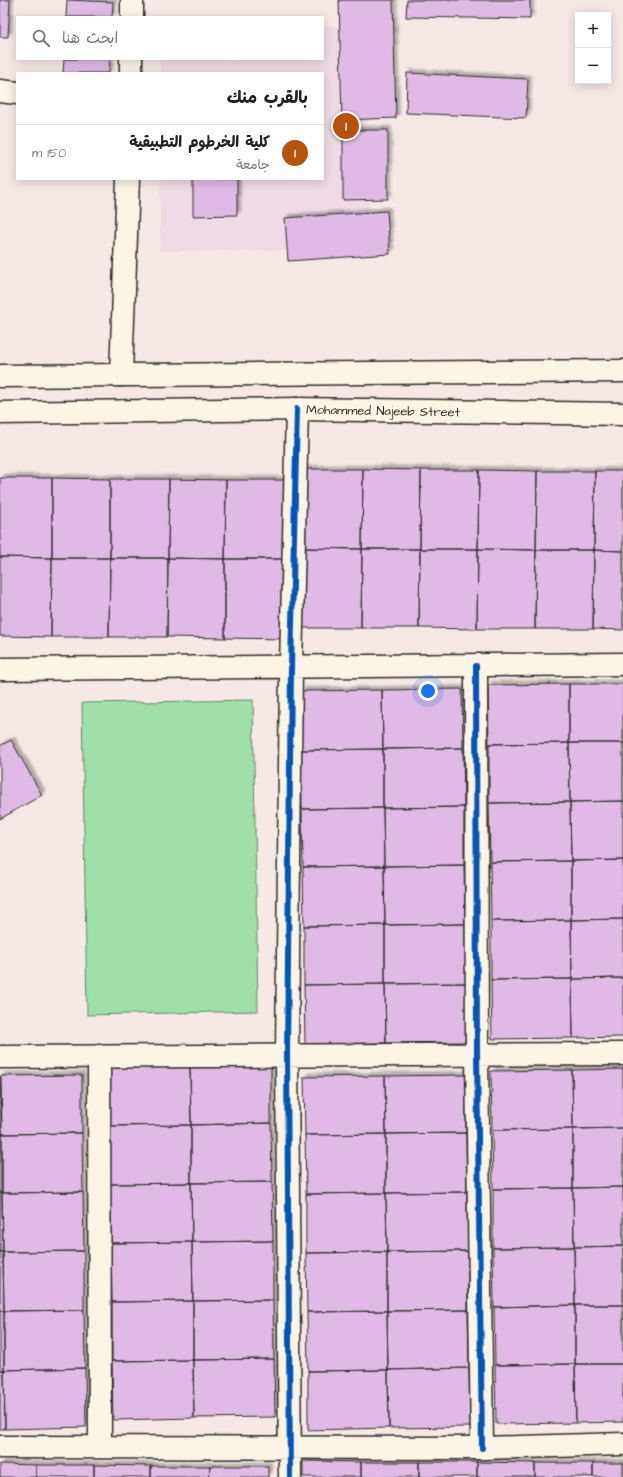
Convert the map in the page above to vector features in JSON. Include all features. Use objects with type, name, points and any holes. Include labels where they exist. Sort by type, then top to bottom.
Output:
[{"type":"street","points":[[132,0],[132,16]]},
{"type":"street","points":[[131,60],[131,72]]},
{"type":"street","points":[[0,91],[16,93]]},
{"type":"street","points":[[121,375],[128,180]]},
{"type":"street","points":[[0,376],[623,371]]},
{"type":"street","points":[[290,1477],[287,1055],[291,668],[297,409]]},
{"type":"street","name":"Mohammed Najeeb Street","points":[[0,413],[297,409],[623,414]]},
{"type":"street","points":[[0,669],[291,668],[623,664]]},
{"type":"street","points":[[476,666],[477,1054],[482,1448]]},
{"type":"street","points":[[0,1057],[623,1054]]},
{"type":"street","points":[[99,1056],[100,1447]]},
{"type":"street","points":[[0,1447],[482,1448],[623,1444]]},
{"type":"shaded area","points":[[324,26],[368,26],[369,250],[160,251],[160,180],[324,180],[324,72],[160,72],[160,60],[324,60]]},
{"type":"green space","points":[[253,700],[258,1011],[87,1015],[82,703]]},
{"type":"building","points":[[0,0],[10,0],[8,37],[0,37]]},
{"type":"building","points":[[67,0],[113,2],[112,16],[66,16]]},
{"type":"building","points":[[339,0],[393,0],[396,118],[342,120]]},
{"type":"building","points":[[407,0],[530,0],[530,19],[406,17]]},
{"type":"building","points":[[64,60],[110,60],[109,72],[63,72]]},
{"type":"building","points":[[407,73],[528,79],[526,118],[406,113]]},
{"type":"building","points":[[343,130],[388,130],[388,199],[343,200]]},
{"type":"building","points":[[193,180],[237,180],[237,215],[193,216]]},
{"type":"building","points":[[387,211],[390,254],[288,261],[285,218]]},
{"type":"building","points":[[305,469],[363,469],[362,549],[304,548]]},
{"type":"building","points":[[363,469],[421,470],[420,549],[362,549]]},
{"type":"building","points":[[421,470],[479,470],[478,549],[420,549]]},
{"type":"building","points":[[479,470],[537,471],[536,550],[478,549]]},
{"type":"building","points":[[537,471],[595,471],[594,550],[536,550]]},
{"type":"building","points":[[595,471],[623,471],[623,551],[594,550]]},
{"type":"building","points":[[0,478],[52,478],[52,558],[0,557]]},
{"type":"building","points":[[52,478],[110,479],[110,558],[52,558]]},
{"type":"building","points":[[110,479],[169,479],[168,558],[110,558]]},
{"type":"building","points":[[169,479],[226,480],[225,559],[168,558]]},
{"type":"building","points":[[226,480],[284,480],[284,559],[225,559]]},
{"type":"building","points":[[304,548],[362,549],[361,628],[303,628]]},
{"type":"building","points":[[362,549],[420,549],[419,628],[361,628]]},
{"type":"building","points":[[420,549],[478,549],[477,629],[419,628]]},
{"type":"building","points":[[478,549],[536,550],[535,629],[477,629]]},
{"type":"building","points":[[536,550],[594,550],[593,629],[535,629]]},
{"type":"building","points":[[594,550],[623,551],[623,630],[593,629]]},
{"type":"building","points":[[0,557],[52,558],[51,637],[0,636]]},
{"type":"building","points":[[52,558],[110,558],[109,637],[51,637]]},
{"type":"building","points":[[110,558],[168,558],[167,637],[109,637]]},
{"type":"building","points":[[168,558],[225,559],[225,638],[167,637]]},
{"type":"building","points":[[225,559],[284,559],[283,639],[225,638]]},
{"type":"building","points":[[569,684],[569,743],[489,744],[488,685]]},
{"type":"building","points":[[569,684],[623,684],[623,743],[569,743]]},
{"type":"building","points":[[462,689],[463,748],[383,749],[382,690]]},
{"type":"building","points":[[382,690],[383,749],[301,750],[301,691]]},
{"type":"building","points":[[11,740],[42,795],[0,819],[0,746]]},
{"type":"building","points":[[569,743],[570,802],[489,803],[489,744]]},
{"type":"building","points":[[569,743],[623,743],[623,801],[570,802]]},
{"type":"building","points":[[463,748],[464,807],[383,808],[383,749]]},
{"type":"building","points":[[383,749],[383,808],[302,809],[301,750]]},
{"type":"building","points":[[623,801],[623,860],[571,861],[570,802]]},
{"type":"building","points":[[570,802],[571,861],[490,862],[489,803]]},
{"type":"building","points":[[464,807],[464,865],[384,866],[383,808]]},
{"type":"building","points":[[383,808],[384,866],[303,867],[302,809]]},
{"type":"building","points":[[623,860],[623,919],[571,920],[571,861]]},
{"type":"building","points":[[571,861],[571,920],[491,921],[490,862]]},
{"type":"building","points":[[464,865],[465,924],[385,925],[384,866]]},
{"type":"building","points":[[384,866],[385,925],[304,926],[303,867]]},
{"type":"building","points":[[623,919],[623,978],[572,979],[571,920]]},
{"type":"building","points":[[571,920],[572,979],[491,980],[491,921]]},
{"type":"building","points":[[465,924],[466,983],[385,984],[385,925]]},
{"type":"building","points":[[385,925],[385,984],[304,985],[304,926]]},
{"type":"building","points":[[623,978],[623,1037],[573,1038],[572,979]]},
{"type":"building","points":[[572,979],[573,1038],[492,1039],[491,980]]},
{"type":"building","points":[[466,983],[466,1042],[386,1043],[385,984]]},
{"type":"building","points":[[385,984],[386,1043],[305,1044],[304,985]]},
{"type":"building","points":[[271,1064],[271,1123],[191,1125],[190,1066]]},
{"type":"building","points":[[190,1066],[191,1125],[110,1126],[109,1067]]},
{"type":"building","points":[[623,1069],[623,1128],[573,1129],[572,1070]]},
{"type":"building","points":[[572,1070],[573,1129],[492,1130],[491,1071]]},
{"type":"building","points":[[82,1075],[82,1133],[2,1134],[1,1076]]},
{"type":"building","points":[[466,1075],[466,1133],[386,1134],[385,1076]]},
{"type":"building","points":[[0,1076],[2,1134],[0,1134]]},
{"type":"building","points":[[385,1076],[386,1134],[305,1135],[304,1077]]},
{"type":"building","points":[[271,1123],[272,1182],[191,1183],[191,1125]]},
{"type":"building","points":[[191,1125],[191,1183],[110,1184],[110,1126]]},
{"type":"building","points":[[623,1128],[623,1187],[573,1188],[573,1129]]},
{"type":"building","points":[[573,1129],[573,1188],[493,1189],[492,1130]]},
{"type":"building","points":[[82,1133],[83,1192],[2,1193],[2,1134]]},
{"type":"building","points":[[466,1133],[467,1192],[386,1193],[386,1134]]},
{"type":"building","points":[[0,1134],[2,1134],[2,1193],[0,1193]]},
{"type":"building","points":[[386,1134],[386,1193],[306,1194],[305,1135]]},
{"type":"building","points":[[272,1182],[273,1241],[192,1242],[191,1183]]},
{"type":"building","points":[[191,1183],[192,1242],[111,1243],[110,1184]]},
{"type":"building","points":[[623,1187],[623,1246],[574,1247],[573,1188]]},
{"type":"building","points":[[573,1188],[574,1247],[493,1248],[493,1189]]},
{"type":"building","points":[[83,1192],[84,1251],[3,1252],[2,1193]]},
{"type":"building","points":[[467,1192],[468,1251],[387,1252],[386,1193]]},
{"type":"building","points":[[0,1193],[2,1193],[3,1252],[0,1252]]},
{"type":"building","points":[[386,1193],[387,1252],[306,1253],[306,1194]]},
{"type":"building","points":[[273,1241],[273,1300],[193,1301],[192,1242]]},
{"type":"building","points":[[192,1242],[193,1301],[112,1302],[111,1243]]},
{"type":"building","points":[[623,1246],[623,1305],[575,1305],[574,1247]]},
{"type":"building","points":[[574,1247],[575,1305],[494,1307],[493,1248]]},
{"type":"building","points":[[84,1251],[84,1310],[4,1311],[3,1252]]},
{"type":"building","points":[[468,1251],[468,1310],[387,1311],[387,1252]]},
{"type":"building","points":[[0,1252],[3,1252],[4,1311],[0,1311]]},
{"type":"building","points":[[387,1252],[387,1311],[307,1312],[306,1253]]},
{"type":"building","points":[[273,1300],[274,1359],[193,1360],[193,1301]]},
{"type":"building","points":[[193,1301],[193,1360],[112,1361],[112,1302]]},
{"type":"building","points":[[575,1305],[575,1364],[495,1365],[494,1307]]},
{"type":"building","points":[[575,1305],[623,1305],[623,1364],[575,1364]]},
{"type":"building","points":[[84,1310],[85,1368],[4,1370],[4,1311]]},
{"type":"building","points":[[468,1310],[469,1368],[388,1370],[387,1311]]},
{"type":"building","points":[[0,1311],[4,1311],[4,1370],[0,1370]]},
{"type":"building","points":[[387,1311],[388,1370],[308,1371],[307,1312]]},
{"type":"building","points":[[274,1359],[275,1417],[194,1418],[193,1360]]},
{"type":"building","points":[[193,1360],[194,1418],[113,1420],[112,1361]]},
{"type":"building","points":[[575,1364],[623,1364],[623,1422],[576,1423]]},
{"type":"building","points":[[575,1364],[576,1423],[496,1424],[495,1365]]},
{"type":"building","points":[[85,1368],[86,1427],[5,1429],[4,1370]]},
{"type":"building","points":[[469,1368],[470,1427],[389,1428],[388,1370]]},
{"type":"building","points":[[0,1370],[4,1370],[5,1429],[0,1429]]},
{"type":"building","points":[[388,1370],[389,1428],[308,1430],[308,1371]]},
{"type":"building","points":[[303,1461],[361,1462],[361,1477],[303,1477]]},
{"type":"building","points":[[361,1462],[419,1462],[419,1477],[361,1477]]},
{"type":"building","points":[[419,1462],[477,1462],[477,1477],[419,1477]]},
{"type":"building","points":[[477,1462],[535,1463],[535,1477],[477,1477]]},
{"type":"building","points":[[535,1463],[593,1463],[593,1477],[535,1477]]},
{"type":"building","points":[[593,1463],[623,1463],[623,1477],[593,1477]]},
{"type":"building","points":[[0,1464],[36,1465],[36,1477],[0,1477]]},
{"type":"building","points":[[36,1465],[94,1465],[94,1477],[36,1477]]},
{"type":"building","points":[[94,1465],[151,1466],[151,1477],[94,1477]]},
{"type":"building","points":[[151,1466],[210,1466],[209,1477],[151,1477]]},
{"type":"building","points":[[210,1466],[268,1466],[268,1477],[209,1477]]},
{"type":"cycle path","points":[[290,1477],[287,1055],[291,668],[297,409]]},
{"type":"cycle path","points":[[476,666],[477,1054],[482,1448]]},
{"type":"place","name":"كلية الخرطوم التطبيقية","points":[[346,126]]}]
